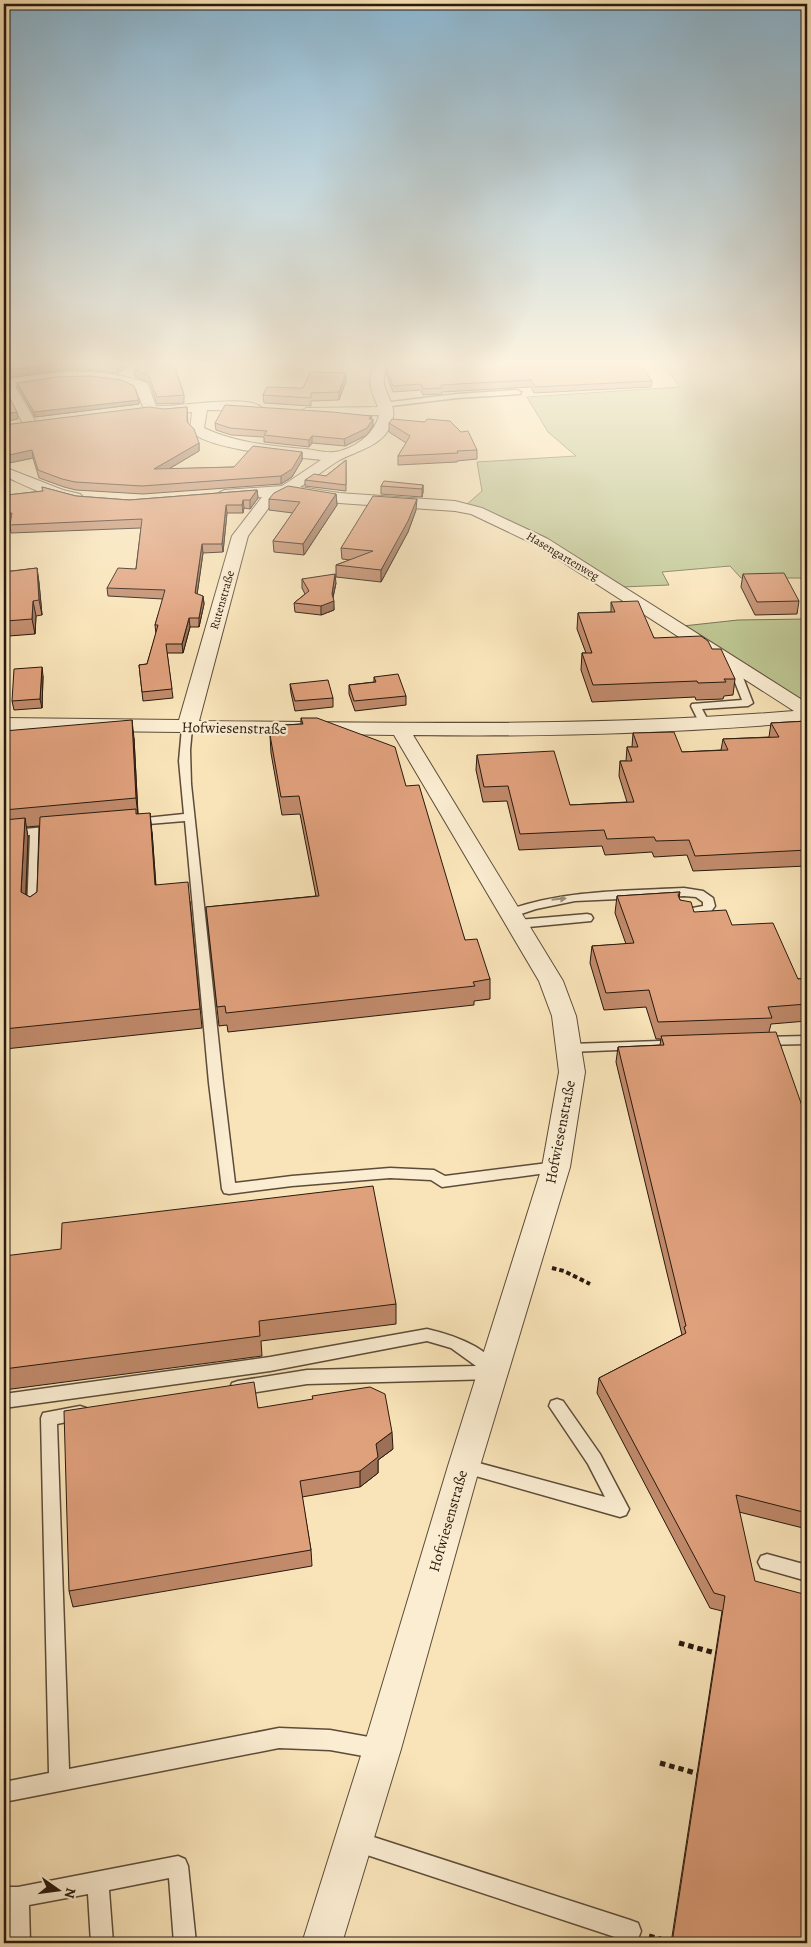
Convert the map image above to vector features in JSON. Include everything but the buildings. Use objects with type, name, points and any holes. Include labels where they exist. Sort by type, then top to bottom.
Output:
[{"type":"street","points":[[326,455],[338,455]]},
{"type":"street","name":"Rutenstraße","points":[[187,728],[240,536],[268,499],[286,490],[335,456]]},
{"type":"street","points":[[4,471],[58,493],[86,498]]},
{"type":"street","name":"Hasengartenweg","points":[[212,497],[286,490],[339,498],[440,504],[476,511],[542,542],[807,711]]},
{"type":"street","points":[[400,729],[485,730],[705,724],[807,716]]},
{"type":"street","name":"Hofwiesenstraße","points":[[4,724],[187,728],[400,729],[515,918],[551,981],[564,1016],[572,1072],[556,1167],[464,1466],[382,1749],[322,1943]]},
{"type":"lane","points":[[705,724],[696,706],[748,703],[732,662]]},
{"type":"lane","points":[[187,728],[184,746],[184,776],[190,817],[216,1084],[229,1189],[292,1181],[390,1173],[434,1176],[442,1182],[556,1167]]},
{"type":"lane","points":[[123,823],[190,817]]},
{"type":"lane","points":[[4,834],[65,828]]},
{"type":"lane","points":[[34,910],[36,831]]},
{"type":"lane","points":[[515,918],[532,905],[564,898],[684,892],[699,894],[709,901],[709,906],[706,910],[683,913]]},
{"type":"lane","points":[[515,918],[587,918]]},
{"type":"lane","points":[[748,1042],[807,1040]]},
{"type":"lane","points":[[570,1048],[669,1045]]},
{"type":"lane","points":[[4,1401],[270,1364],[426,1336],[449,1340],[468,1348],[494,1372]]},
{"type":"lane","points":[[221,1391],[307,1377],[494,1372]]},
{"type":"lane","points":[[464,1466],[620,1509],[594,1459],[557,1406]]},
{"type":"lane","points":[[59,1781],[49,1418],[97,1410]]},
{"type":"lane","points":[[767,1562],[807,1573]]},
{"type":"lane","points":[[4,1792],[279,1738],[323,1738],[382,1749]]},
{"type":"lane","points":[[353,1841],[630,1931]]},
{"type":"lane","points":[[19,1943],[11,1897],[178,1866],[185,1943]]},
{"type":"lane","points":[[98,1882],[102,1943]]},
{"type":"path","points":[[527,1262],[564,1271],[590,1284]]},
{"type":"path","points":[[679,1642],[725,1656]]},
{"type":"path","points":[[660,1763],[707,1776]]},
{"type":"green space","points":[[575,455],[807,455],[807,599],[801,578],[741,578],[730,566],[662,572],[669,585],[622,587],[543,536],[496,515],[465,506],[482,491],[477,462],[576,456]]},
{"type":"green space","points":[[807,619],[807,705],[683,626],[738,620]]}]
